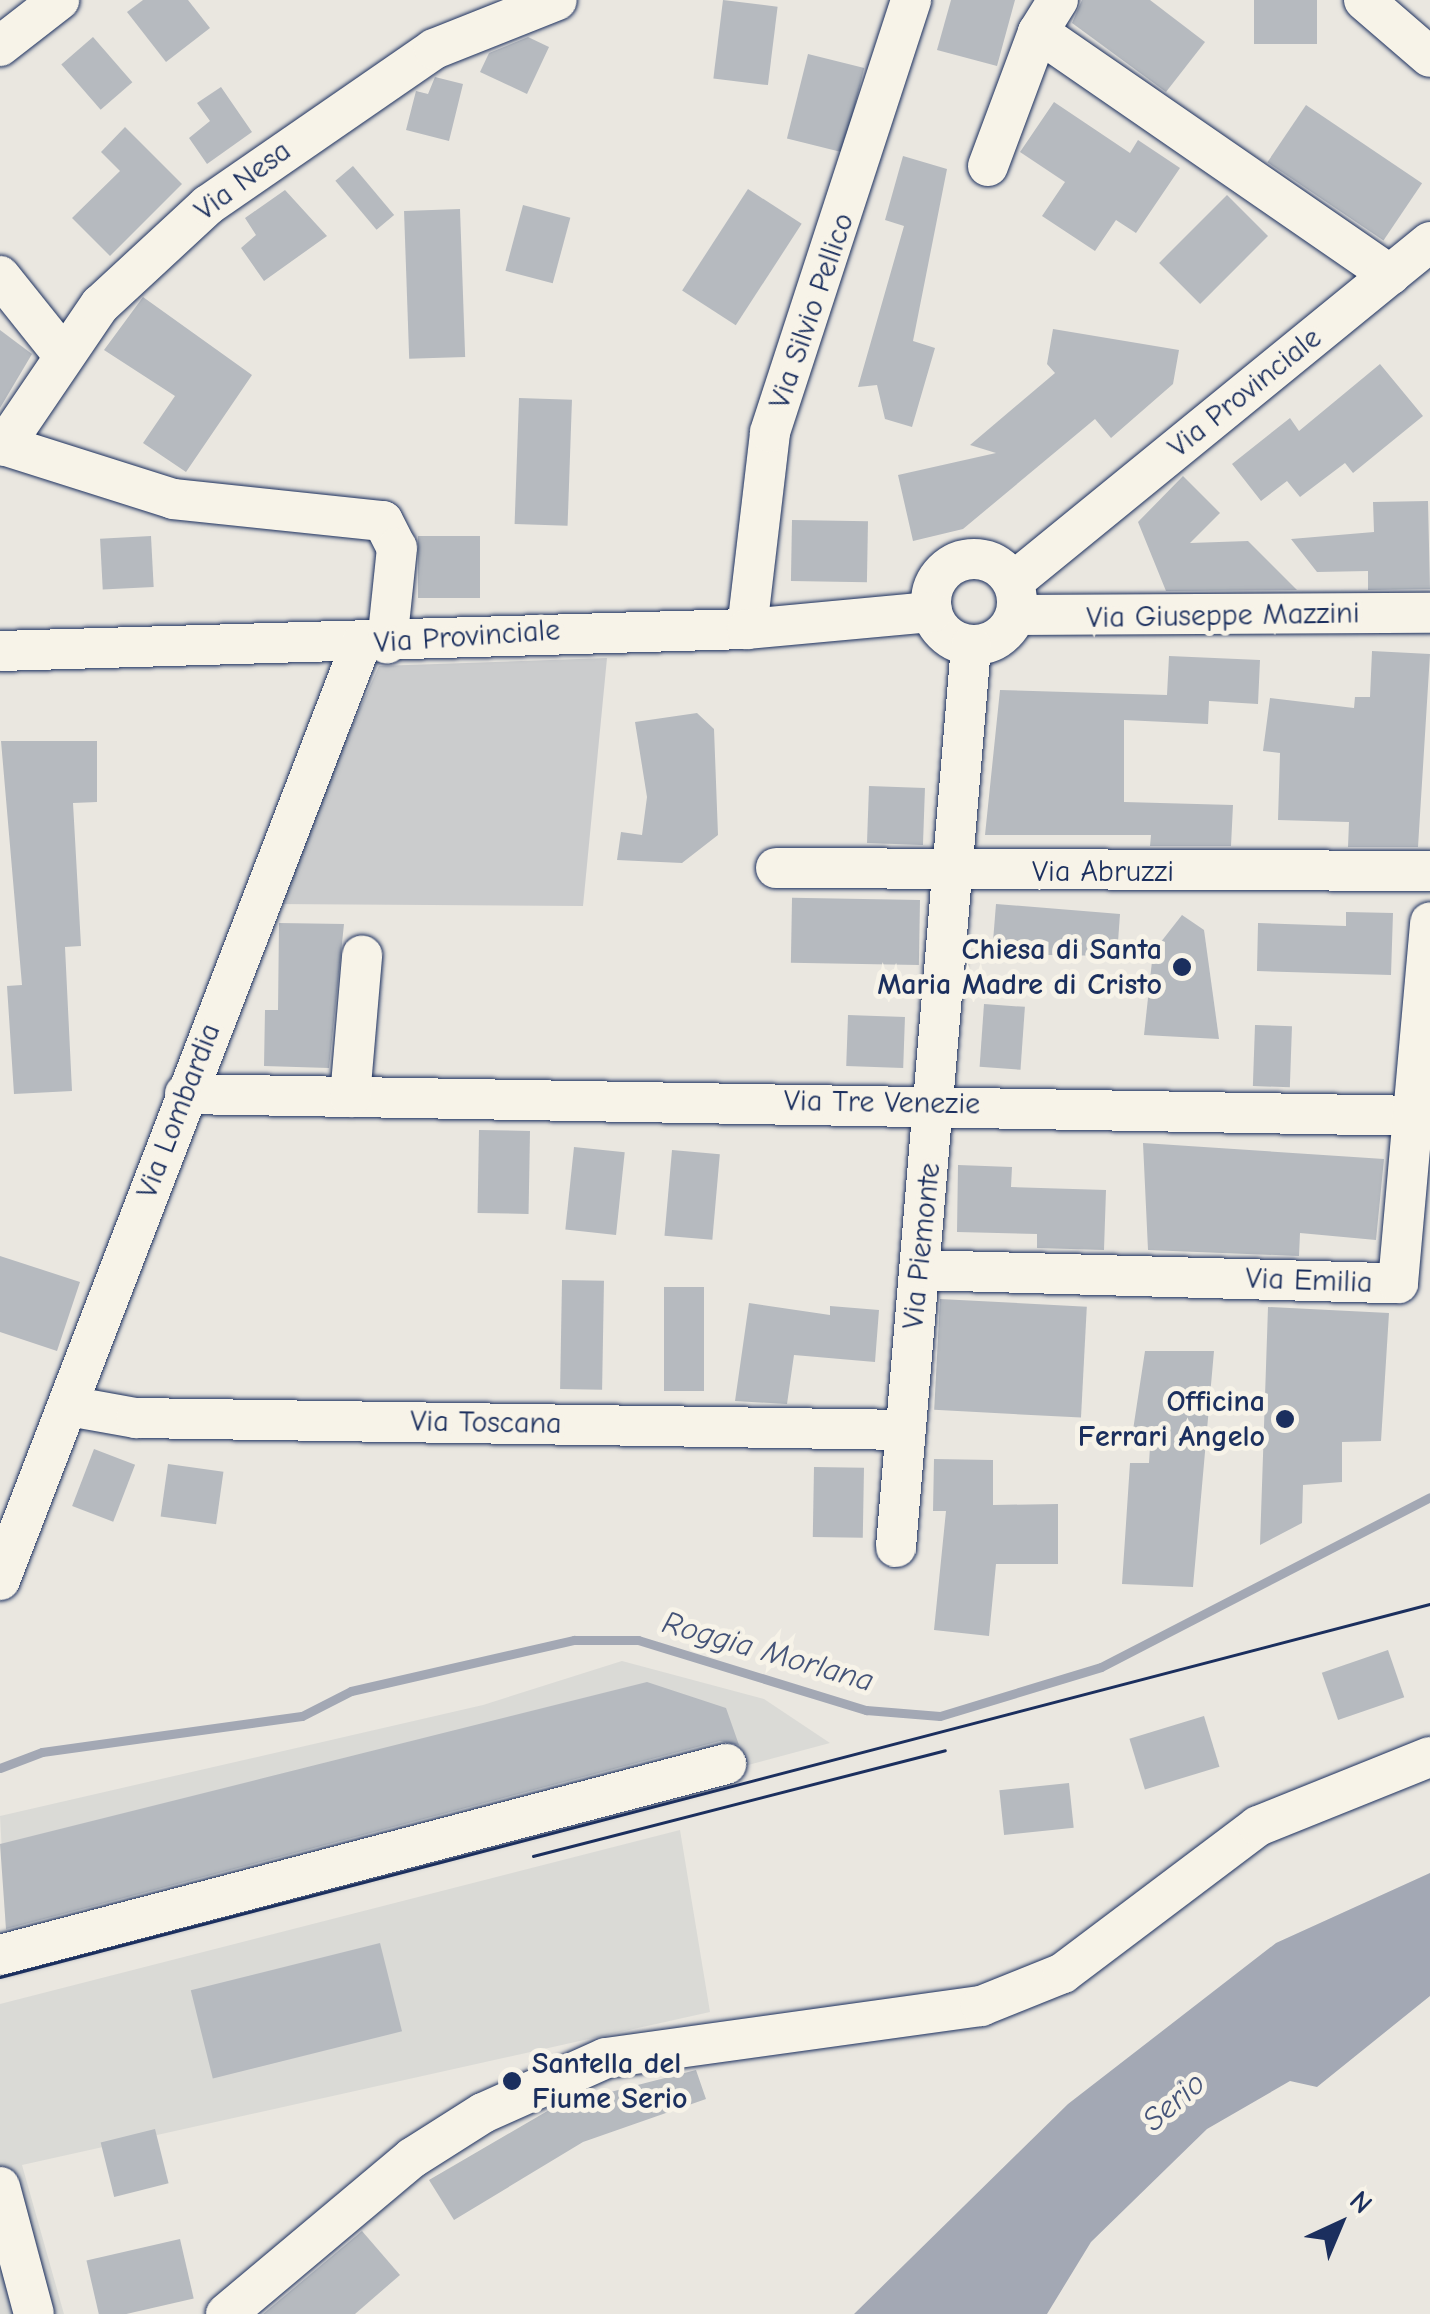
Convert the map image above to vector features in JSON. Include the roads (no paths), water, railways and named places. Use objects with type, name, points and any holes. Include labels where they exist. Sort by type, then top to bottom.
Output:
[{"type":"street","points":[[0,46],[60,0]]},
{"type":"street","name":"Via Nesa","points":[[2,445],[63,355],[151,255],[320,124],[434,49],[556,0]]},
{"type":"street","name":"Via Silvio Pellico","points":[[747,630],[770,432],[910,0]]},
{"type":"street","points":[[1364,0],[1430,57]]},
{"type":"street","points":[[988,166],[1048,16],[1390,275]]},
{"type":"street","name":"Via Provinciale","points":[[1014,598],[1430,242]]},
{"type":"street","points":[[0,276],[63,355]]},
{"type":"street","name":"Via Lombardia","points":[[0,1580],[184,1094],[374,643],[396,548],[383,520],[173,498],[2,445]]},
{"type":"street","points":[[965,560],[989,562],[1014,598],[1000,638],[971,646],[944,634],[932,612],[936,582],[965,560]]},
{"type":"street","name":"Via Giuseppe Mazzini","points":[[1014,598],[1430,613]]},
{"type":"street","name":"Via Provinciale","points":[[0,651],[747,630],[932,612]]},
{"type":"street","name":"Via Piemonte","points":[[896,1547],[937,1103],[971,646]]},
{"type":"street","name":"Via Abruzzi","points":[[776,868],[952,872],[1430,871]]},
{"type":"street","name":"Via Emilia","points":[[919,1270],[1398,1283],[1430,922]]},
{"type":"street","points":[[350,1097],[362,956]]},
{"type":"street","name":"Via Tre Venezie","points":[[184,1094],[937,1103],[1414,1116]]},
{"type":"street","name":"Via Toscana","points":[[69,1406],[136,1418],[905,1430]]},
{"type":"street","points":[[226,2314],[412,2158],[483,2113],[606,2058],[981,2006],[1064,1973],[1258,1826],[1430,1758]]},
{"type":"street","points":[[0,1955],[726,1764]]},
{"type":"street","points":[[0,2186],[34,2314]]},
{"type":"water","name":"Serio","points":[[1430,1873],[1430,1996],[1317,2087],[1290,2081],[1207,2129],[1091,2242],[1047,2314],[854,2314],[1068,2104],[1276,1943]]},
{"type":"waterway","name":"Roggia Morlana","points":[[0,1768],[42,1752],[302,1716],[351,1691],[574,1640],[638,1640],[866,1710],[940,1716],[1101,1667],[1430,1497]]},
{"type":"tram line","points":[[0,1977],[1430,1604]]},
{"type":"tram line","points":[[533,1856],[945,1750]]},
{"type":"place","name":"Chiesa di Santa Maria Madre di Cristo","points":[[1182,967]]},
{"type":"place","name":"Officina Ferrari Angelo","points":[[1285,1419]]},
{"type":"place","name":"Santella del Fiume Serio","points":[[512,2081]]}]
